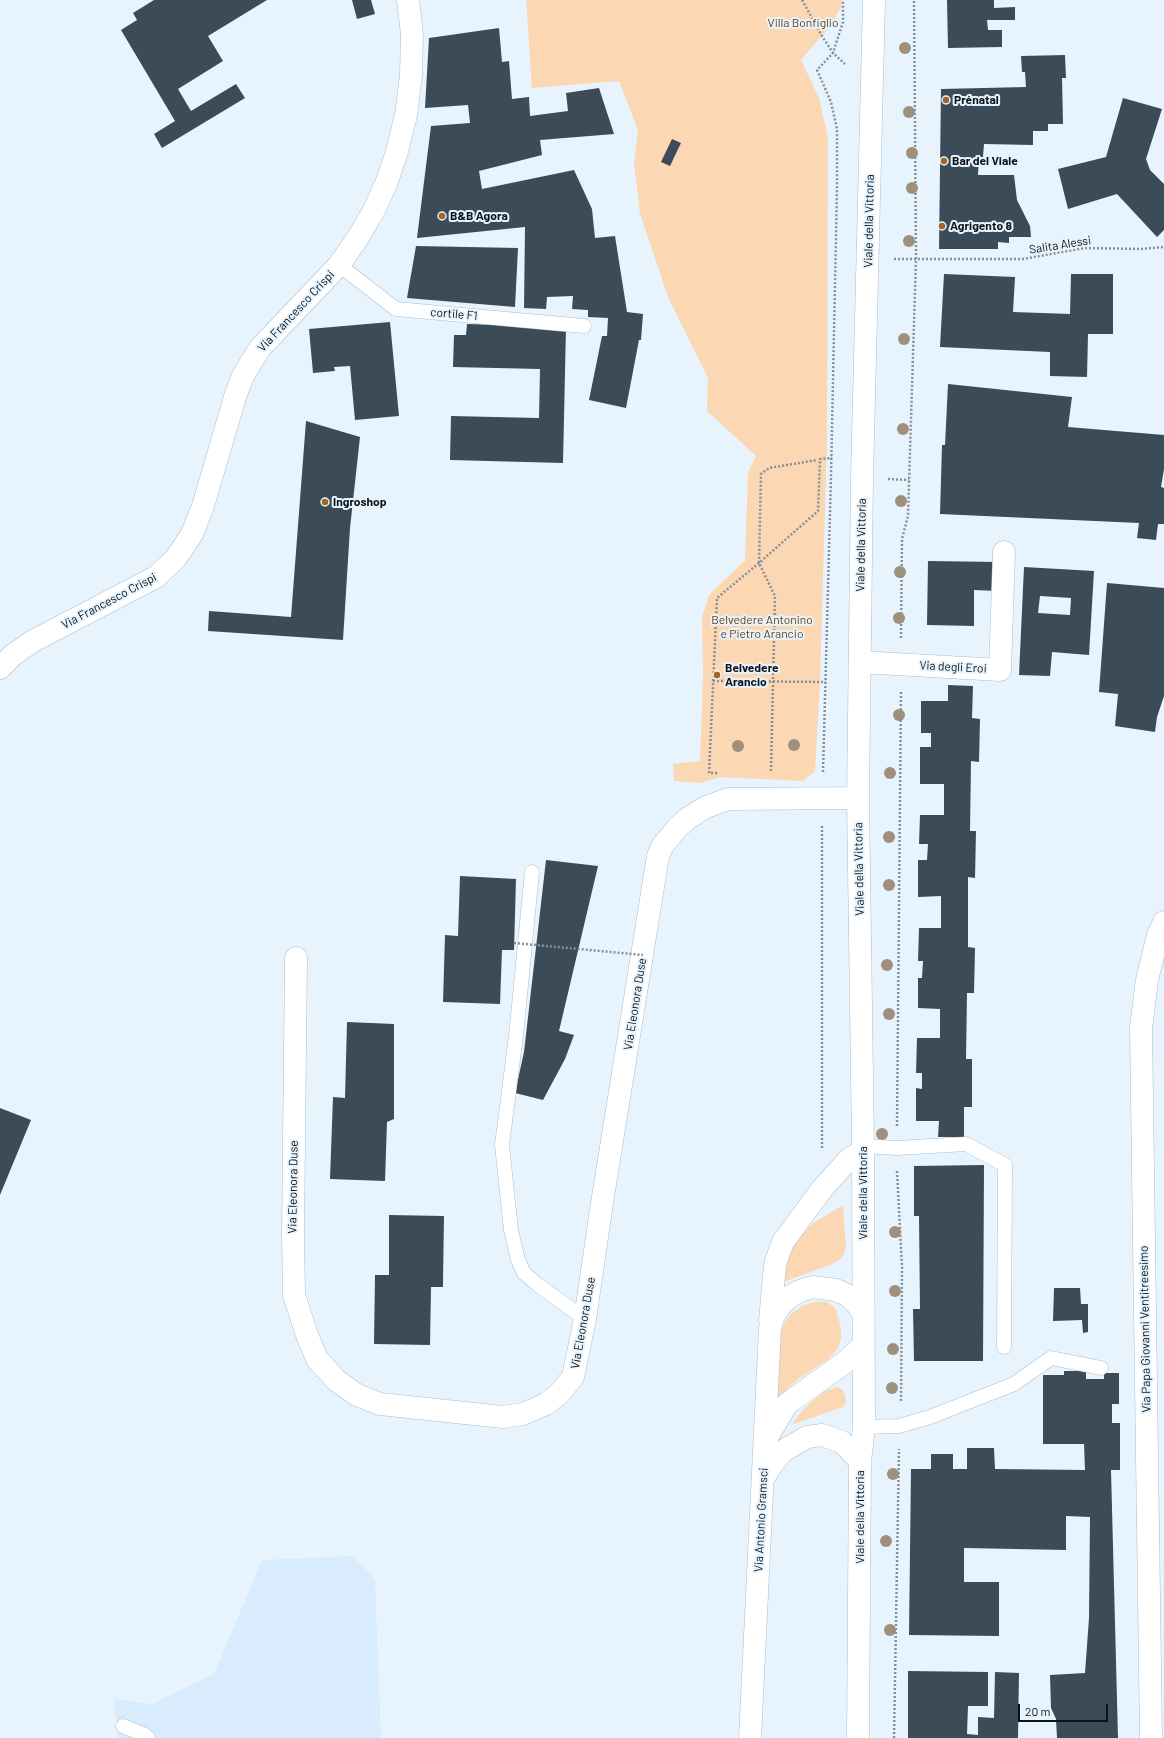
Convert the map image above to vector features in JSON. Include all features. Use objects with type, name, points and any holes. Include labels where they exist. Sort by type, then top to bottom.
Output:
[{"type":"street","name":"Via Francesco Crispi","points":[[0,668],[13,654],[33,641],[156,577],[176,558],[192,534],[203,506],[242,378],[260,348],[339,265],[373,212],[386,184],[396,155],[406,115],[411,75],[412,34],[408,0]]},
{"type":"street","name":"Viale della Vittoria","points":[[858,1738],[860,1461],[864,1427],[863,1149],[858,798],[862,478],[874,0]]},
{"type":"street","name":"Via degli Eroi","points":[[860,662],[1000,670],[1004,552]]},
{"type":"street","name":"Via Eleonora Duse","points":[[296,958],[293,1235],[294,1295],[307,1335],[317,1359],[337,1381],[357,1395],[380,1404],[503,1417],[523,1414],[546,1404],[559,1394],[573,1377],[585,1319],[658,856],[670,836],[687,819],[716,802],[728,799],[822,800],[858,798]]},
{"type":"street","name":"Via Papa Giovanni Ventitreesimo","points":[[1151,1738],[1141,1028],[1147,980],[1158,935],[1164,922]]},
{"type":"street","points":[[764,1442],[770,1329],[776,1261],[783,1242],[822,1189],[848,1159],[863,1149]]},
{"type":"street","points":[[770,1329],[773,1317],[780,1306],[789,1297],[812,1287],[836,1290],[847,1295],[856,1303],[863,1313]]},
{"type":"street","name":"Via Antonio Gramsci","points":[[750,1738],[764,1442],[787,1404],[863,1346]]},
{"type":"street","points":[[763,1480],[783,1450],[807,1437],[822,1435],[842,1442],[860,1461]]},
{"type":"lane","name":"cortile F1","points":[[339,265],[396,309],[584,326]]},
{"type":"lane","points":[[532,872],[516,1036],[502,1145],[511,1230],[518,1260],[524,1273],[585,1319]]},
{"type":"lane","points":[[863,1149],[966,1144],[1005,1165],[1004,1347]]},
{"type":"lane","points":[[864,1427],[899,1426],[930,1417],[1014,1384],[1051,1358],[1101,1368]]},
{"type":"lane","points":[[123,1726],[148,1738]]},
{"type":"path","points":[[802,0],[822,36],[844,64],[872,68]]},
{"type":"path","points":[[822,1149],[822,800],[832,458],[837,129],[832,102],[817,70],[834,53],[843,22],[843,0]]},
{"type":"path","points":[[894,1738],[899,1426],[902,1396],[902,1268],[897,1148],[902,539],[908,516],[916,259],[914,0]]},
{"type":"path","name":"Salita Alessi","points":[[868,259],[1023,260],[1085,248],[1140,249],[1164,247]]},
{"type":"path","points":[[723,773],[709,773],[718,598],[818,511],[820,459],[832,458]]},
{"type":"path","points":[[770,799],[775,596],[760,563],[761,474],[769,468],[817,460]]},
{"type":"path","points":[[713,681],[826,682]]},
{"type":"path","points":[[514,943],[642,955]]},
{"type":"shaded area","points":[[353,1556],[375,1580],[381,1738],[118,1738],[114,1699],[152,1704],[214,1674],[262,1560]]},
{"type":"green space","points":[[526,0],[842,0],[842,5],[831,25],[801,60],[819,98],[828,138],[827,441],[820,683],[815,771],[803,781],[720,777],[700,783],[674,781],[673,764],[700,761],[703,676],[702,617],[709,595],[745,560],[748,472],[756,456],[707,411],[708,378],[668,297],[640,214],[634,163],[638,130],[619,81],[532,88]]},
{"type":"green space","points":[[843,1205],[846,1247],[844,1254],[838,1261],[830,1265],[783,1282],[788,1253],[802,1233],[815,1222]]},
{"type":"green space","points":[[815,1302],[827,1302],[836,1309],[841,1328],[841,1339],[838,1348],[828,1360],[798,1379],[777,1399],[780,1335],[784,1323],[792,1313],[802,1306]]},
{"type":"green space","points":[[838,1387],[843,1390],[845,1396],[846,1402],[843,1407],[794,1424],[793,1422],[803,1410],[815,1399],[825,1391]]},
{"type":"building","points":[[154,0],[267,0],[208,36],[223,61],[178,89],[191,111],[236,84],[245,98],[162,148],[154,134],[175,121],[121,30],[137,20],[133,13]]},
{"type":"building","points":[[352,0],[371,0],[375,14],[357,19]]},
{"type":"building","points":[[947,0],[994,0],[994,8],[1015,7],[1015,20],[987,20],[988,30],[1002,30],[1002,47],[948,48]]},
{"type":"building","points":[[499,28],[502,62],[509,61],[512,99],[529,97],[530,116],[568,111],[566,93],[599,88],[614,134],[540,140],[542,155],[479,171],[482,189],[574,170],[592,209],[595,238],[615,236],[627,312],[643,314],[641,340],[639,340],[626,408],[589,400],[602,336],[607,336],[608,318],[588,317],[588,310],[572,309],[573,296],[547,297],[546,309],[524,308],[525,227],[417,238],[431,126],[470,123],[468,105],[425,108],[429,38]]},
{"type":"building","points":[[1065,55],[1066,78],[1062,78],[1063,124],[1048,124],[1048,131],[1033,131],[1033,145],[984,144],[983,157],[979,157],[978,175],[1014,175],[1017,200],[1030,226],[1031,237],[1009,237],[1009,243],[998,242],[998,249],[939,249],[941,89],[1026,87],[1025,72],[1022,72],[1021,56]]},
{"type":"building","points":[[1123,98],[1162,109],[1146,159],[1150,170],[1164,184],[1164,230],[1157,237],[1117,194],[1068,209],[1058,169],[1106,157]]},
{"type":"building","points":[[672,139],[681,143],[670,166],[661,162]]},
{"type":"building","points":[[416,246],[518,248],[515,307],[407,298]]},
{"type":"building","points":[[944,274],[1015,277],[1013,312],[1070,314],[1071,274],[1113,274],[1113,334],[1088,334],[1087,377],[1050,376],[1050,352],[940,347]]},
{"type":"building","points":[[390,322],[399,416],[355,420],[350,366],[334,367],[335,371],[313,373],[309,329]]},
{"type":"building","points":[[467,324],[566,327],[563,463],[450,460],[451,416],[539,418],[540,369],[453,367],[454,335],[466,335]]},
{"type":"building","points":[[948,384],[1072,397],[1068,427],[1164,435],[1164,469],[1161,487],[1164,488],[1164,524],[1158,524],[1156,540],[1137,538],[1139,523],[940,514],[942,445],[945,445]]},
{"type":"building","points":[[306,421],[360,437],[350,528],[343,640],[208,631],[209,611],[291,617]]},
{"type":"building","points":[[928,561],[998,562],[997,591],[974,590],[974,626],[927,625]]},
{"type":"building","points":[[1024,567],[1094,571],[1089,655],[1052,652],[1050,676],[1019,675]],"holes":[[[1040,596],[1071,598],[1070,615],[1038,613]]]},
{"type":"building","points":[[1107,583],[1164,588],[1164,696],[1157,717],[1155,732],[1115,726],[1118,694],[1099,692]]},
{"type":"building","points":[[948,685],[973,686],[972,718],[980,719],[979,762],[971,761],[970,831],[976,831],[975,878],[968,877],[968,947],[975,948],[974,993],[967,993],[966,1059],[972,1059],[972,1107],[964,1107],[964,1137],[938,1137],[939,1121],[916,1121],[916,1088],[922,1089],[922,1073],[916,1073],[917,1038],[940,1038],[940,1009],[918,1008],[918,978],[922,978],[923,961],[918,961],[919,928],[941,928],[941,896],[918,897],[918,860],[927,860],[928,844],[919,844],[920,815],[944,815],[944,784],[920,784],[920,747],[931,747],[931,733],[921,733],[921,701],[948,701]]},
{"type":"building","points":[[546,860],[598,866],[559,1031],[574,1035],[565,1059],[543,1100],[515,1093],[524,1052]]},
{"type":"building","points":[[460,876],[516,879],[514,950],[502,950],[500,1004],[443,1002],[445,935],[458,936]]},
{"type":"building","points":[[347,1022],[394,1024],[394,1119],[387,1122],[385,1181],[330,1179],[333,1097],[345,1098]]},
{"type":"building","points":[[0,1108],[31,1120],[0,1195]]},
{"type":"building","points":[[984,1165],[983,1361],[914,1361],[913,1309],[920,1309],[919,1216],[914,1216],[914,1166]]},
{"type":"building","points":[[389,1215],[444,1216],[443,1287],[431,1287],[430,1345],[374,1344],[375,1275],[389,1275]]},
{"type":"building","points":[[1054,1288],[1080,1288],[1081,1304],[1088,1304],[1088,1332],[1083,1333],[1082,1320],[1053,1321]]},
{"type":"building","points":[[1064,1371],[1086,1371],[1086,1379],[1104,1379],[1104,1373],[1119,1373],[1119,1404],[1112,1404],[1112,1423],[1120,1423],[1120,1470],[1111,1470],[1118,1738],[1057,1738],[1056,1719],[1051,1708],[1050,1675],[1085,1673],[1089,1618],[1090,1517],[1066,1516],[1066,1550],[964,1548],[964,1582],[999,1582],[999,1636],[909,1635],[911,1469],[931,1469],[931,1454],[953,1454],[953,1469],[967,1469],[967,1448],[994,1448],[995,1469],[1085,1470],[1084,1444],[1043,1444],[1043,1375],[1064,1375]]},
{"type":"building","points":[[908,1671],[988,1672],[988,1706],[968,1706],[967,1734],[978,1735],[978,1717],[994,1718],[995,1672],[1019,1673],[1018,1738],[908,1738]]},
{"type":"place","name":"Prénatal","points":[[946,100]]},
{"type":"place","name":"Bar del Viale","points":[[944,161]]},
{"type":"place","name":"B&B Agora","points":[[442,216]]},
{"type":"place","name":"Agrigento 8","points":[[942,226]]},
{"type":"place","name":"Ingroshop","points":[[325,502]]},
{"type":"place","name":"Belvedere Arancio","points":[[717,675]]},
{"type":"park label","name":"Villa Bonfiglio","points":[[803,23]]},
{"type":"park label","name":"Belvedere Antonino e Pietro Arancio","points":[[762,627]]}]
